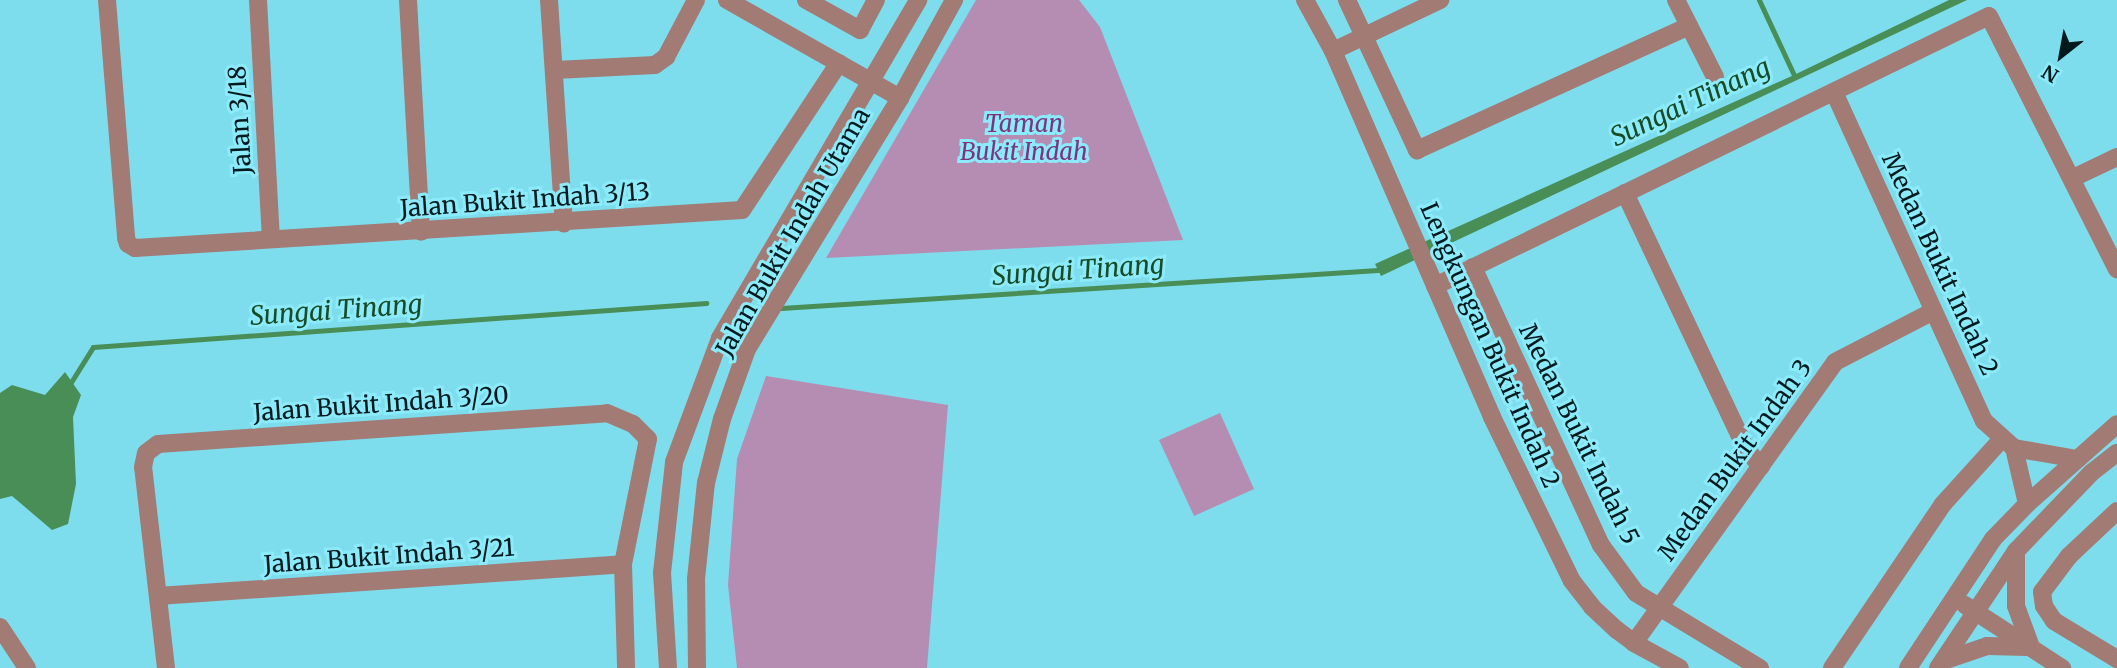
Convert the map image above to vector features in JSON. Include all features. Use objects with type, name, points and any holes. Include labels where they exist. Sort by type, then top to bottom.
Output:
[{"type":"street","name":"Jalan Bukit Indah 3/13","points":[[107,0],[126,238],[128,244],[135,248],[742,210],[839,63]]},
{"type":"street","name":"Jalan 3/18","points":[[258,0],[271,238]]},
{"type":"street","points":[[408,0],[421,232]]},
{"type":"street","points":[[549,0],[564,223]]},
{"type":"street","points":[[555,69],[655,65],[666,57],[696,0]]},
{"type":"street","points":[[727,0],[900,98]]},
{"type":"street","points":[[806,0],[860,30],[876,0]]},
{"type":"street","name":"Jalan Bukit Indah Utama","points":[[668,668],[662,573],[674,462],[720,338],[919,0]]},
{"type":"street","name":"Jalan Bukit Indah Utama","points":[[696,668],[696,579],[706,484],[722,419],[747,349],[900,98],[954,0]]},
{"type":"street","name":"Lengkungan Bukit Indah 2","points":[[1306,0],[1333,51],[1492,417],[1572,581],[1592,607],[1634,643],[1680,668]]},
{"type":"street","points":[[1347,0],[1417,150],[1689,26]]},
{"type":"street","points":[[1333,51],[1440,0]]},
{"type":"street","points":[[1676,0],[1715,77]]},
{"type":"street","points":[[1435,286],[1989,16],[2117,269]]},
{"type":"street","name":"Medan Bukit Indah 2","points":[[1834,92],[1984,421],[2008,444],[2027,504]]},
{"type":"street","points":[[2073,178],[2117,157]]},
{"type":"street","points":[[1625,193],[1746,449],[1760,466]]},
{"type":"street","name":"Medan Bukit Indah 5","points":[[1473,267],[1601,545],[1636,593],[1760,668]]},
{"type":"street","name":"Medan Bukit Indah 3","points":[[1634,643],[1835,362],[1934,311]]},
{"type":"street","name":"Jalan Bukit Indah 3/20","points":[[158,596],[143,467],[146,453],[158,444],[607,413],[633,424],[648,439],[623,564]]},
{"type":"street","points":[[1908,668],[1993,539],[2027,504],[2117,424]]},
{"type":"street","points":[[1832,668],[1942,504],[2008,444],[2077,459]]},
{"type":"street","points":[[1941,665],[2016,551],[2091,473],[2117,453]]},
{"type":"street","points":[[2117,511],[2069,556],[2042,592],[2043,606],[2054,621],[2117,659]]},
{"type":"street","points":[[2016,551],[2016,606],[2031,647]]},
{"type":"street","points":[[623,564],[626,668]]},
{"type":"street","name":"Jalan Bukit Indah 3/21","points":[[158,596],[623,564]]},
{"type":"street","points":[[158,596],[166,668]]},
{"type":"street","points":[[1952,598],[2062,668]]},
{"type":"street","points":[[0,628],[27,668]]},
{"type":"street","points":[[1941,665],[1987,646],[2031,647]]},
{"type":"green space","name":"Taman Bukit Indah","points":[[976,0],[1079,0],[1100,27],[1183,240],[826,258]]},
{"type":"green space","points":[[766,376],[948,405],[927,668],[737,668],[728,585],[737,459]]},
{"type":"green space","points":[[1220,413],[1254,489],[1194,516],[1159,440]]},
{"type":"shaded area","points":[[1949,0],[1967,0],[1381,276],[1375,264],[1794,75]]},
{"type":"shaded area","points":[[65,372],[81,395],[73,417],[76,484],[68,524],[52,530],[12,496],[0,499],[0,393],[12,385],[45,395]]},
{"type":"waterway","points":[[1759,0],[1794,75]]},
{"type":"waterway","name":"Sungai Tinang","points":[[781,308],[1378,270]]},
{"type":"waterway","name":"Sungai Tinang","points":[[68,387],[93,347],[706,303]]}]
